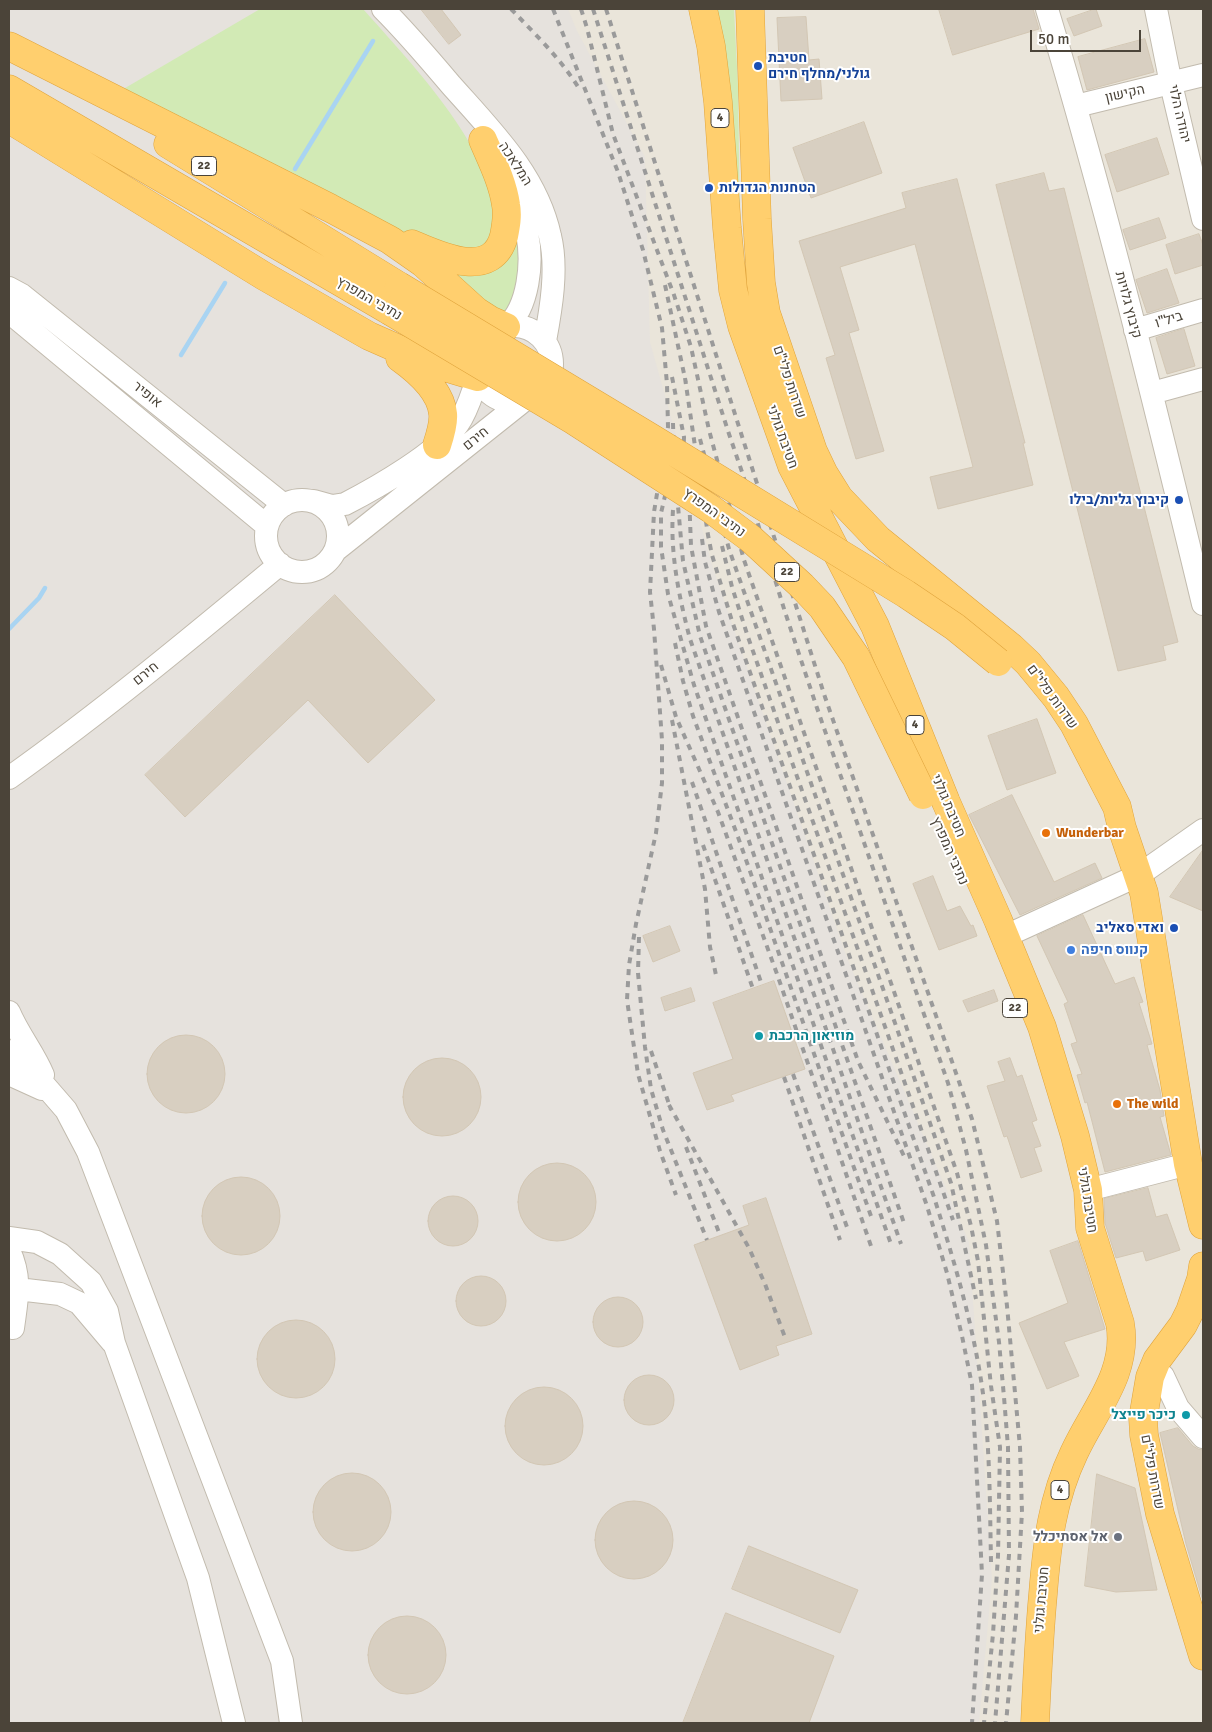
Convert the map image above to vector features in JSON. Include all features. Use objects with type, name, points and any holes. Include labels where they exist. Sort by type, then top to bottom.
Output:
[{"type":"highway","name":"חטיבת גולני","points":[[703,9],[711,46],[718,102],[733,290],[742,326],[792,466],[875,626],[946,802],[1042,1028],[1075,1136],[1088,1190],[1090,1228],[1120,1323],[1122,1349],[1116,1374],[1074,1454],[1059,1493],[1048,1540],[1038,1644],[1035,1723]]},
{"type":"highway","name":"שדרות פלי\"ם","points":[[750,9],[758,251],[766,313],[813,451],[824,474],[839,498],[878,539],[1011,647],[1028,663],[1056,697],[1074,724],[1117,807],[1144,894],[1196,1160],[1203,1224]]},
{"type":"highway","points":[[9,46],[390,240],[412,255],[458,293],[476,311],[506,327]]},
{"type":"highway","name":"נתיבי המפרץ","points":[[9,46],[399,286],[653,438],[906,594],[955,627],[1030,690],[1060,730],[1093,789],[1122,828]]},
{"type":"highway","name":"נתיבי המפרץ","points":[[9,89],[573,420],[703,503],[751,539],[822,607],[856,657],[923,795],[983,927],[1039,1074],[1074,1194],[1090,1228]]},
{"type":"highway","points":[[9,119],[264,276],[368,336],[404,360],[424,377],[439,399],[443,414],[437,445]]},
{"type":"highway","points":[[330,208],[435,254],[454,260],[470,262],[484,260],[495,253],[502,241],[507,222],[507,206],[483,140]]},
{"type":"highway","points":[[368,336],[428,362],[478,377]]},
{"type":"highway","name":"שדרות פלי\"ם","points":[[1203,1266],[1201,1279],[1190,1311],[1183,1325],[1157,1360],[1150,1377],[1142,1418],[1160,1514],[1203,1656]]},
{"type":"street","name":"קיבוץ גלויות","points":[[1047,9],[1076,106],[1152,393],[1203,604]]},
{"type":"street","name":"יהודה הלוי","points":[[1156,9],[1171,84],[1203,219]]},
{"type":"street","name":"המלאכה","points":[[389,15],[483,140],[517,203],[527,233],[529,260],[527,286],[514,320],[506,327]]},
{"type":"street","name":"המלאכה","points":[[389,15],[509,151],[544,213],[551,236],[554,262],[549,318],[544,341]]},
{"type":"street","name":"הקישון","points":[[1076,106],[1203,75]]},
{"type":"street","name":"אופיר","points":[[9,288],[22,295],[284,505]]},
{"type":"street","name":"ביל\"ו","points":[[1135,330],[1203,310]]},
{"type":"street","name":"אופיר","points":[[9,312],[267,526]]},
{"type":"street","points":[[517,326],[528,328],[544,341],[551,352],[550,378],[544,389],[534,397],[522,402],[500,400],[483,387],[478,377],[476,365],[478,352],[484,340],[494,332],[506,327],[517,326]]},
{"type":"street","name":"חירם","points":[[314,501],[332,506],[345,504],[417,461],[437,445],[458,424],[467,408],[478,377]]},
{"type":"street","points":[[1152,393],[1203,379]]},
{"type":"street","name":"חירם","points":[[336,550],[522,402]]},
{"type":"street","points":[[294,501],[314,501],[325,507],[333,516],[338,527],[339,538],[336,550],[326,563],[312,571],[300,572],[289,570],[272,556],[266,537],[267,526],[277,510],[284,505],[294,501]]},
{"type":"street","name":"חירם","points":[[9,778],[70,734],[194,636],[280,564]]},
{"type":"street","points":[[1007,942],[1012,933],[1021,928],[1139,874],[1203,830]]},
{"type":"street","points":[[9,1012],[13,1022],[35,1056],[52,1094]]},
{"type":"street","points":[[9,1051],[27,1065],[66,1110],[92,1161],[282,1661],[292,1723]]},
{"type":"street","points":[[9,1074],[52,1094]]},
{"type":"street","points":[[1088,1190],[1196,1160]]},
{"type":"street","points":[[9,1238],[37,1242],[60,1254],[91,1282],[107,1311],[114,1344],[198,1578],[234,1723]]},
{"type":"street","points":[[9,1250],[16,1267],[13,1288],[13,1328],[9,1321]]},
{"type":"street","points":[[13,1288],[60,1294],[79,1302],[114,1344]]},
{"type":"street","points":[[1163,1376],[1178,1408],[1203,1437]]},
{"type":"shaded area","points":[[9,9],[1203,9],[1203,1723],[9,1723]]},
{"type":"shaded area","points":[[9,9],[568,9],[577,31],[645,157],[650,342],[713,568],[847,958],[969,1242],[992,1579],[979,1723],[9,1723]]},
{"type":"green space","points":[[260,9],[363,9],[428,83],[457,123],[481,165],[489,185],[498,221],[483,253],[438,250],[120,91]]},
{"type":"green space","points":[[709,9],[734,9],[738,86],[740,228]]},
{"type":"green space","points":[[511,223],[522,245],[513,305],[499,317],[454,280],[453,264],[470,266]]},
{"type":"building","points":[[421,9],[441,9],[461,35],[449,44]]},
{"type":"building","points":[[939,9],[1033,9],[1039,29],[953,55]]},
{"type":"building","points":[[1096,9],[1102,26],[1074,36],[1067,19]]},
{"type":"building","points":[[806,17],[809,60],[819,59],[822,99],[781,101],[777,18]]},
{"type":"building","points":[[1145,39],[1154,72],[1087,90],[1078,57]]},
{"type":"building","points":[[864,122],[882,173],[811,198],[793,148]]},
{"type":"building","points":[[1157,138],[1169,174],[1117,192],[1105,155]]},
{"type":"building","points":[[1044,173],[1049,191],[1064,188],[1178,642],[1163,646],[1166,660],[1118,671],[996,185]]},
{"type":"building","points":[[957,179],[1025,443],[1023,443],[1033,485],[938,509],[930,477],[973,467],[915,244],[840,267],[859,330],[849,333],[884,451],[856,459],[826,358],[835,355],[799,241],[906,208],[902,193]]},
{"type":"building","points":[[1159,218],[1166,238],[1130,250],[1123,230]]},
{"type":"building","points":[[1199,234],[1203,245],[1203,265],[1175,274],[1166,245]]},
{"type":"building","points":[[1167,269],[1179,303],[1147,313],[1136,280]]},
{"type":"building","points":[[1184,329],[1195,366],[1167,374],[1156,338]]},
{"type":"building","points":[[335,595],[435,700],[368,763],[308,700],[185,817],[145,775]]},
{"type":"building","points":[[1037,719],[1056,773],[1007,790],[988,736]]},
{"type":"building","points":[[1012,795],[1054,882],[1095,863],[1102,878],[1020,915],[969,815]]},
{"type":"building","points":[[1203,850],[1203,911],[1170,897]]},
{"type":"building","points":[[933,876],[947,911],[960,906],[971,926],[973,925],[977,936],[939,950],[913,884]]},
{"type":"building","points":[[1083,915],[1115,984],[1134,977],[1143,1002],[1139,1003],[1152,1044],[1147,1045],[1160,1090],[1164,1116],[1160,1117],[1171,1155],[1105,1172],[1087,1102],[1085,1103],[1077,1075],[1082,1074],[1071,1044],[1077,1042],[1064,1004],[1068,1002],[1037,936]]},
{"type":"building","points":[[670,926],[680,951],[653,962],[643,936]]},
{"type":"building","name":"מוזיאון הרכבת","points":[[774,981],[805,1069],[731,1095],[734,1101],[707,1110],[693,1073],[733,1059],[713,1003]]},
{"type":"building","points":[[691,988],[695,1001],[665,1011],[661,998]]},
{"type":"building","points":[[994,990],[998,1001],[968,1012],[963,1001]]},
{"type":"building","points":[[178,1035],[194,1035],[208,1041],[219,1052],[225,1066],[225,1082],[219,1096],[208,1107],[194,1113],[178,1113],[164,1107],[153,1096],[147,1082],[147,1066],[153,1052],[164,1041]]},
{"type":"building","points":[[434,1058],[450,1058],[464,1064],[475,1075],[481,1089],[481,1105],[475,1119],[464,1130],[450,1136],[434,1136],[420,1130],[409,1119],[403,1105],[403,1089],[409,1075],[420,1064]]},
{"type":"building","points":[[1010,1058],[1017,1077],[1022,1075],[1037,1120],[1032,1122],[1041,1146],[1034,1148],[1042,1171],[1021,1178],[1007,1136],[1004,1137],[987,1086],[1005,1081],[998,1062]]},
{"type":"building","points":[[549,1163],[565,1163],[579,1169],[590,1180],[596,1194],[596,1210],[590,1224],[579,1235],[565,1241],[549,1241],[535,1235],[524,1224],[518,1210],[518,1194],[524,1180],[535,1169]]},
{"type":"building","points":[[233,1177],[249,1177],[263,1183],[274,1194],[280,1208],[280,1224],[274,1238],[263,1249],[249,1255],[233,1255],[219,1249],[208,1238],[202,1224],[202,1208],[208,1194],[219,1183]]},
{"type":"building","points":[[1148,1188],[1156,1217],[1167,1214],[1180,1250],[1146,1261],[1143,1251],[1116,1258],[1105,1223],[1104,1199]]},
{"type":"building","points":[[453,1196],[467,1200],[474,1207],[478,1221],[474,1235],[467,1242],[453,1246],[439,1242],[432,1235],[428,1221],[432,1207],[439,1200]]},
{"type":"building","points":[[766,1198],[812,1334],[776,1346],[779,1355],[740,1370],[694,1245],[749,1225],[743,1206]]},
{"type":"building","points":[[1078,1241],[1105,1329],[1064,1342],[1079,1376],[1047,1389],[1019,1323],[1068,1303],[1050,1251]]},
{"type":"building","points":[[481,1276],[495,1280],[502,1287],[506,1301],[502,1315],[495,1322],[481,1326],[467,1322],[460,1315],[456,1301],[460,1287],[467,1280]]},
{"type":"building","points":[[618,1297],[636,1304],[643,1322],[636,1340],[618,1347],[600,1340],[593,1322],[600,1304]]},
{"type":"building","points":[[288,1320],[304,1320],[318,1326],[329,1337],[335,1351],[335,1367],[329,1381],[318,1392],[304,1398],[288,1398],[274,1392],[263,1381],[257,1367],[257,1351],[263,1337],[274,1326]]},
{"type":"building","points":[[649,1375],[663,1379],[670,1386],[674,1400],[670,1414],[663,1421],[649,1425],[635,1421],[628,1414],[624,1400],[628,1386],[635,1379]]},
{"type":"building","points":[[536,1387],[552,1387],[566,1393],[577,1404],[583,1418],[583,1434],[577,1448],[566,1459],[552,1465],[536,1465],[522,1459],[511,1448],[505,1434],[505,1418],[511,1404],[522,1393]]},
{"type":"building","points":[[1178,1428],[1193,1446],[1203,1450],[1203,1601],[1186,1544],[1160,1433]]},
{"type":"building","points":[[344,1473],[360,1473],[374,1479],[385,1490],[391,1504],[391,1520],[385,1534],[374,1545],[360,1551],[344,1551],[330,1545],[319,1534],[313,1520],[313,1504],[319,1490],[330,1479]]},
{"type":"building","name":"אל אסתיכלל","points":[[1097,1474],[1135,1488],[1157,1590],[1116,1592],[1085,1586]]},
{"type":"building","points":[[626,1501],[642,1501],[656,1507],[667,1518],[673,1532],[673,1548],[667,1562],[656,1573],[642,1579],[626,1579],[612,1573],[601,1562],[595,1548],[595,1532],[601,1518],[612,1507]]},
{"type":"building","points":[[749,1546],[858,1590],[840,1633],[732,1589]]},
{"type":"building","points":[[726,1613],[834,1656],[809,1723],[683,1723]]},
{"type":"building","points":[[399,1616],[415,1616],[429,1622],[440,1633],[446,1647],[446,1663],[440,1677],[429,1688],[415,1694],[399,1694],[385,1688],[374,1677],[368,1663],[368,1647],[374,1633],[385,1622]]},
{"type":"waterway","points":[[295,169],[373,41]]},
{"type":"waterway","points":[[181,355],[225,283]]},
{"type":"waterway","points":[[9,629],[39,598],[45,588]]},
{"type":"railway","points":[[511,9],[557,58],[580,90]]},
{"type":"railway","points":[[553,9],[618,172],[643,250],[662,328],[667,384],[668,427],[654,512],[650,592],[662,740],[662,783],[656,833],[629,965],[627,1000],[638,1074],[660,1151],[676,1195]]},
{"type":"railway","points":[[581,9],[613,134],[674,295],[691,347],[709,430],[744,560],[957,1173],[971,1226],[978,1261],[991,1386],[1000,1447],[998,1556],[993,1634],[984,1723]]},
{"type":"railway","points":[[593,9],[742,472],[785,612],[948,1083],[966,1150],[986,1245],[999,1342],[1008,1447],[1009,1555],[995,1723]]},
{"type":"railway","points":[[606,9],[825,697],[972,1119],[997,1221],[1020,1447],[1022,1512],[1016,1616],[1006,1723]]},
{"type":"railway","points":[[665,285],[686,383]]},
{"type":"railway","points":[[672,377],[684,437],[678,506],[683,561],[700,636],[904,1223]]},
{"type":"railway","points":[[685,378],[712,555],[732,621],[934,1197],[965,1302],[977,1356],[987,1429],[991,1562]]},
{"type":"railway","points":[[673,423],[674,458],[661,513],[661,547],[668,594],[694,685],[891,1244]]},
{"type":"railway","points":[[700,439],[729,549],[951,1183],[976,1299]]},
{"type":"railway","points":[[688,467],[691,546],[706,626],[858,1061],[904,1156]]},
{"type":"railway","points":[[673,510],[672,526],[676,575],[690,639],[901,1244]]},
{"type":"railway","points":[[702,539],[705,562],[719,612],[927,1206],[947,1273],[962,1336],[972,1385],[982,1574],[972,1723]]},
{"type":"railway","points":[[722,546],[732,587],[748,637],[953,1220]]},
{"type":"railway","points":[[675,643],[693,716],[738,837],[872,1219]]},
{"type":"railway","points":[[661,665],[676,717],[718,812],[777,974],[871,1246]]},
{"type":"railway","points":[[672,720],[705,889],[710,947],[716,975]]},
{"type":"railway","points":[[692,782],[762,985]]},
{"type":"railway","points":[[703,845],[753,989]]},
{"type":"railway","points":[[639,937],[638,973],[651,1089],[663,1130],[707,1240]]},
{"type":"railway","points":[[651,1051],[671,1110]]},
{"type":"railway","points":[[793,1074],[848,1230]]},
{"type":"railway","points":[[784,1077],[840,1240]]},
{"type":"railway","points":[[669,1105],[749,1248],[786,1340]]},
{"type":"railway","points":[[686,1147],[720,1235]]},
{"type":"place","name":"חטיבת גולני/מחלף חירם","points":[[758,66]]},
{"type":"place","name":"הטחנות הגדולות","points":[[709,188]]},
{"type":"place","name":"קיבוץ גליות/בילו","points":[[1179,500]]},
{"type":"place","name":"Wunderbar","points":[[1046,833]]},
{"type":"place","name":"ואדי סאליב","points":[[1174,928]]},
{"type":"place","name":"קנווס חיפה","points":[[1071,950]]},
{"type":"place","name":"מוזיאון הרכבת","points":[[759,1036]]},
{"type":"place","name":"The wild","points":[[1117,1104]]},
{"type":"place","name":"כיכר פייצל","points":[[1186,1415]]},
{"type":"place","name":"אל אסתיכלל","points":[[1118,1537]]}]
